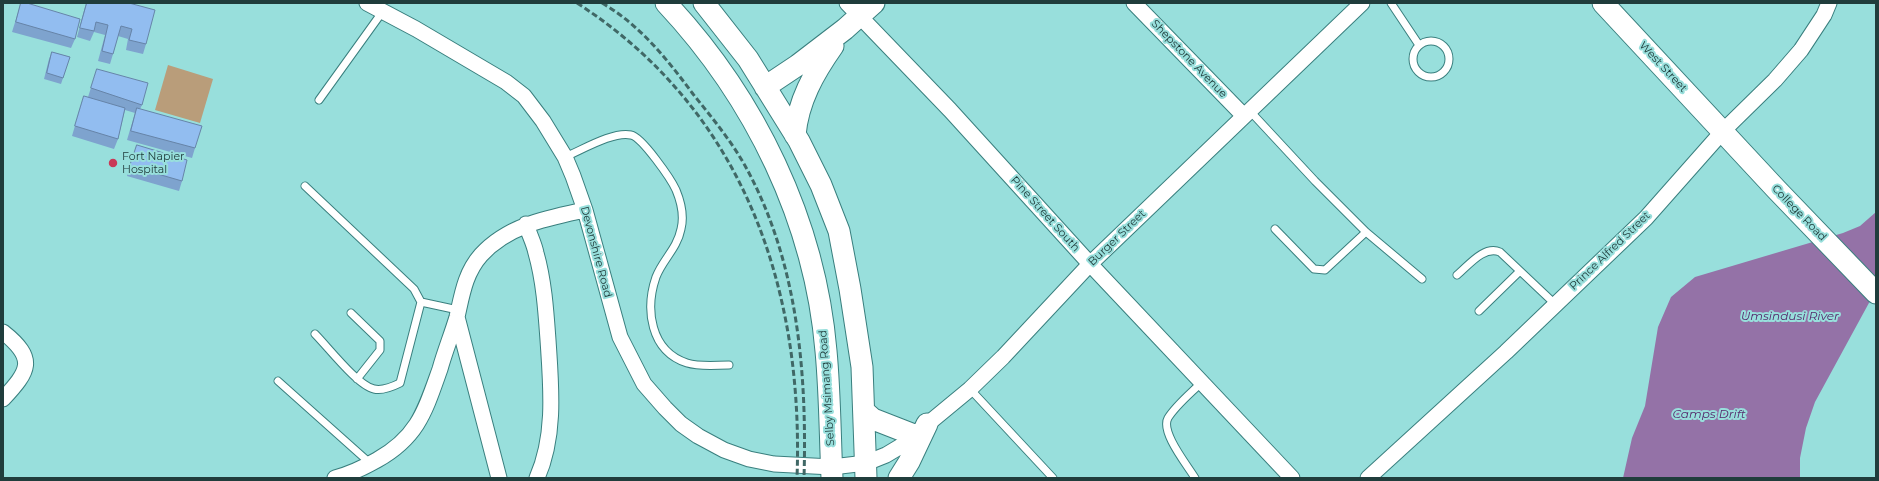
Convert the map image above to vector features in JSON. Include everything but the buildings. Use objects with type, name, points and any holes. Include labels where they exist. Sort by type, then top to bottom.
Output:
[{"type":"main road","name":"Selby Msimang Road","points":[[666,3],[719,67],[746,106],[767,145],[800,226],[819,302],[826,351],[832,472]]},
{"type":"main road","points":[[704,3],[748,59],[795,135],[821,185],[839,231],[862,367],[866,471]]},
{"type":"main road","name":"West Street","points":[[1603,3],[1723,131]]},
{"type":"main road","points":[[765,87],[798,65],[856,13]]},
{"type":"main road","points":[[795,135],[798,114],[804,95],[823,61],[856,13]]},
{"type":"main road","name":"College Road","points":[[1723,131],[1776,189],[1876,293]]},
{"type":"main road","points":[[864,411],[873,419],[920,429],[909,462],[899,478]]},
{"type":"street","name":"Devonshire Road","points":[[367,3],[485,69],[524,96],[543,121],[565,157],[585,210],[620,337],[644,384],[681,424],[698,436],[724,450],[749,459],[832,472],[866,471]]},
{"type":"street","name":"Shepstone Avenue","points":[[1134,3],[1246,112]]},
{"type":"street","name":"Burger Street","points":[[866,471],[896,449],[970,389],[1003,357],[1090,264],[1246,112],[1362,3]]},
{"type":"street","name":"Prince Alfred Street","points":[[1368,478],[1506,352],[1646,218],[1723,131],[1775,80],[1801,50],[1824,15],[1829,3]]},
{"type":"street","name":"Pine Street South","points":[[856,13],[950,110],[1090,264],[1292,478]]},
{"type":"street","points":[[335,478],[349,475],[394,450],[407,438],[417,425],[426,407],[457,314],[468,275],[481,255],[497,241],[526,224],[585,210]]},
{"type":"street","points":[[526,224],[536,254],[544,299],[551,380],[551,406],[548,442],[537,478]]},
{"type":"street","points":[[457,314],[499,478]]},
{"type":"street","points":[[3,332],[17,344],[24,355],[26,364],[25,372],[19,382],[3,399]]},
{"type":"lane","points":[[1391,3],[1419,45]]},
{"type":"lane","points":[[319,100],[383,11]]},
{"type":"lane","points":[[1430,40],[1441,44],[1448,53],[1449,64],[1442,74],[1431,78],[1420,75],[1413,66],[1412,54],[1419,45],[1430,40]]},
{"type":"lane","points":[[1246,112],[1366,232],[1422,280]]},
{"type":"lane","points":[[565,157],[616,135],[632,135],[644,143],[676,190],[682,214],[678,240],[657,275],[651,292],[651,323],[660,345],[676,358],[688,363],[729,365]]},
{"type":"lane","points":[[305,186],[414,289],[421,302],[400,382],[392,387],[373,389],[357,379],[315,334]]},
{"type":"lane","points":[[1275,229],[1314,269],[1319,271],[1325,270],[1366,232]]},
{"type":"lane","points":[[1457,275],[1482,254],[1490,250],[1500,252],[1555,304]]},
{"type":"lane","points":[[1479,311],[1520,271]]},
{"type":"lane","points":[[421,302],[457,314]]},
{"type":"lane","points":[[350,313],[380,342],[381,345],[380,350],[357,379]]},
{"type":"lane","points":[[278,381],[371,464]]},
{"type":"lane","points":[[1196,478],[1169,437],[1166,428],[1167,419],[1202,382]]},
{"type":"lane","points":[[970,389],[1053,478]]},
{"type":"shaded area","points":[[168,65],[213,79],[200,123],[155,110]]},
{"type":"water","points":[[1876,212],[1876,290],[1815,402],[1806,428],[1800,458],[1800,478],[1623,478],[1632,438],[1645,406],[1658,327],[1671,297],[1695,277],[1843,233],[1860,226]]},
{"type":"railway","points":[[577,3],[634,46],[682,96],[721,150],[752,209],[774,272],[789,338],[796,407],[797,478]]},
{"type":"railway","points":[[602,3],[641,32],[663,56],[716,122],[737,152],[766,209],[779,245],[789,283],[796,321],[804,400],[804,478]]},
{"type":"place","name":"Fort Napier Hospital","points":[[113,163]]},
{"type":"water label","name":"Umsindusi River","points":[[1790,316]]},
{"type":"water label","name":"Camps Drift","points":[[1709,414]]}]
